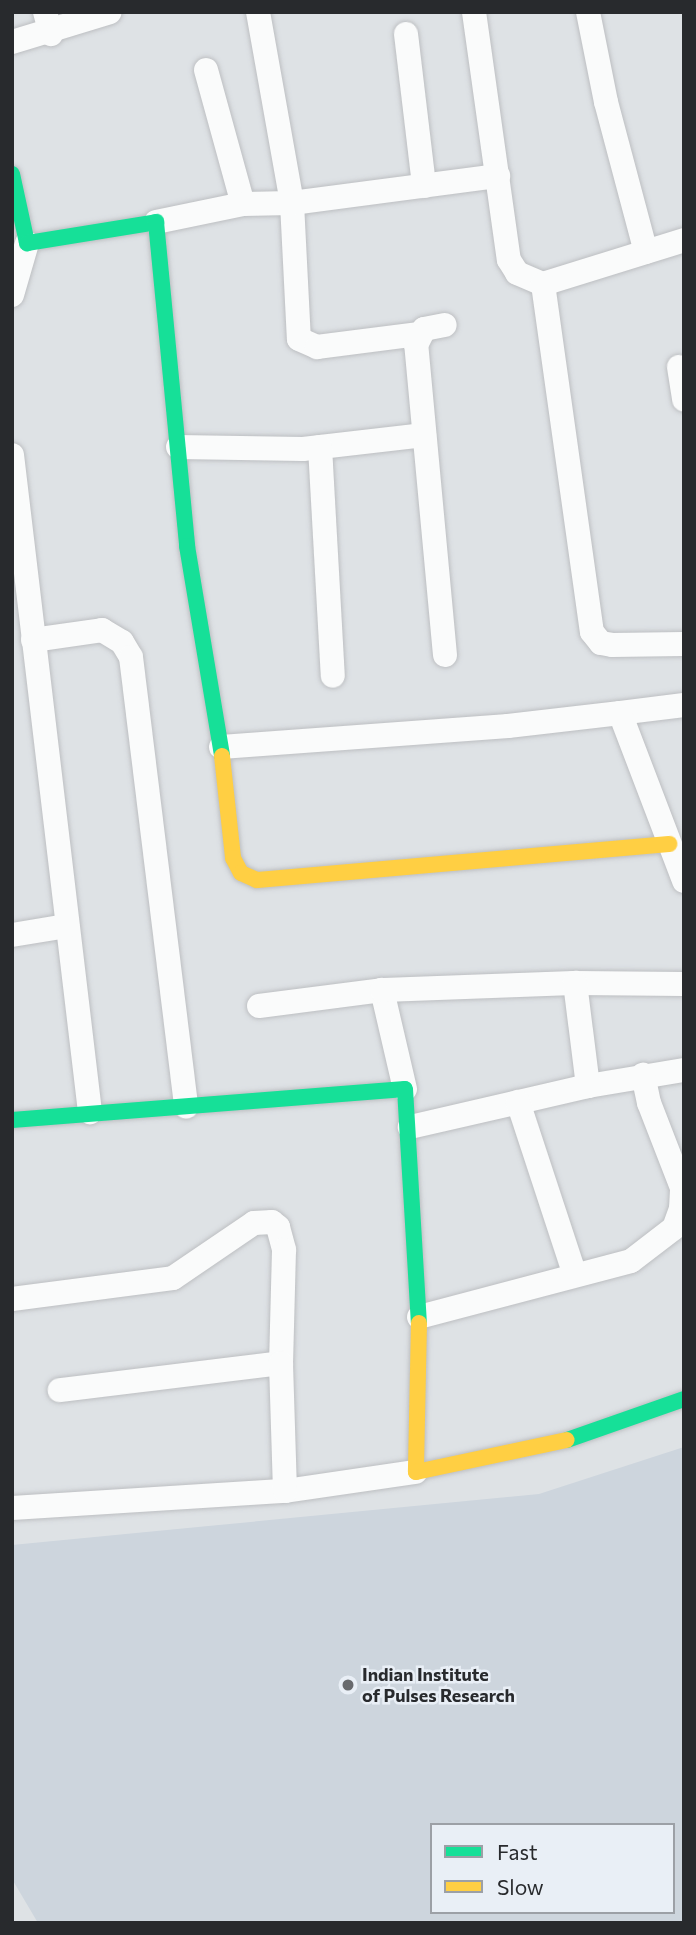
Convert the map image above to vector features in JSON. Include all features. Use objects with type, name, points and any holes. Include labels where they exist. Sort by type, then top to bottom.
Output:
[{"type":"street","points":[[12,42],[48,23],[110,12]]},
{"type":"street","points":[[258,12],[292,203],[302,344],[317,347],[419,334],[431,326],[445,325]]},
{"type":"street","points":[[474,12],[512,267],[523,279],[543,284],[684,240]]},
{"type":"street","points":[[588,12],[606,102],[646,252]]},
{"type":"street","points":[[406,34],[424,186]]},
{"type":"street","points":[[206,70],[243,204]]},
{"type":"street","points":[[12,174],[27,243],[12,295]]},
{"type":"street","points":[[27,243],[156,222],[243,204],[292,203],[498,176]]},
{"type":"street","points":[[156,222],[187,546],[221,747],[233,858],[240,873],[248,878],[669,845]]},
{"type":"street","points":[[543,284],[592,632],[601,643],[612,645],[684,644]]},
{"type":"street","points":[[419,334],[416,345],[445,655]]},
{"type":"street","points":[[679,367],[684,400]]},
{"type":"street","points":[[178,447],[320,447],[424,435]]},
{"type":"street","points":[[320,447],[334,676]]},
{"type":"street","points":[[13,470],[90,1112]]},
{"type":"street","points":[[33,640],[102,630],[122,642],[131,657],[186,1107]]},
{"type":"street","points":[[221,747],[508,726],[684,705]]},
{"type":"street","points":[[620,713],[684,881]]},
{"type":"street","points":[[12,935],[67,926]]},
{"type":"street","points":[[575,983],[588,1086]]},
{"type":"street","points":[[259,1006],[382,990],[575,983],[684,984]]},
{"type":"street","points":[[382,990],[405,1089],[410,1128],[419,1317],[416,1472]]},
{"type":"street","points":[[410,1128],[588,1086],[684,1070]]},
{"type":"street","points":[[419,1317],[631,1261],[655,1247],[674,1228],[681,1209],[682,1188],[649,1103],[643,1075]]},
{"type":"street","points":[[12,1120],[405,1089]]},
{"type":"street","points":[[518,1102],[575,1275]]},
{"type":"street","points":[[12,1299],[173,1278],[254,1223],[272,1222],[284,1251],[281,1363],[285,1491]]},
{"type":"street","points":[[60,1390],[281,1363]]},
{"type":"street","points":[[12,1508],[285,1491],[416,1472],[578,1438],[684,1399]]},
{"type":"shaded area","name":"Indian Institute of Pulses Research","points":[[684,1447],[684,1923],[38,1923],[12,1879],[12,1545],[539,1494]]},
{"type":"traffic: fast","points":[[12,174],[27,243],[156,222],[187,546],[222,756]]},
{"type":"traffic: fast","points":[[12,1120],[405,1089],[419,1323]]},
{"type":"traffic: fast","points":[[567,1440],[684,1399]]},
{"type":"traffic: slow","points":[[222,756],[233,858],[241,873],[257,880],[669,844]]},
{"type":"traffic: slow","points":[[419,1323],[416,1472],[567,1440]]},
{"type":"place","name":"Indian Institute of Pulses Research","points":[[348,1685]]}]
